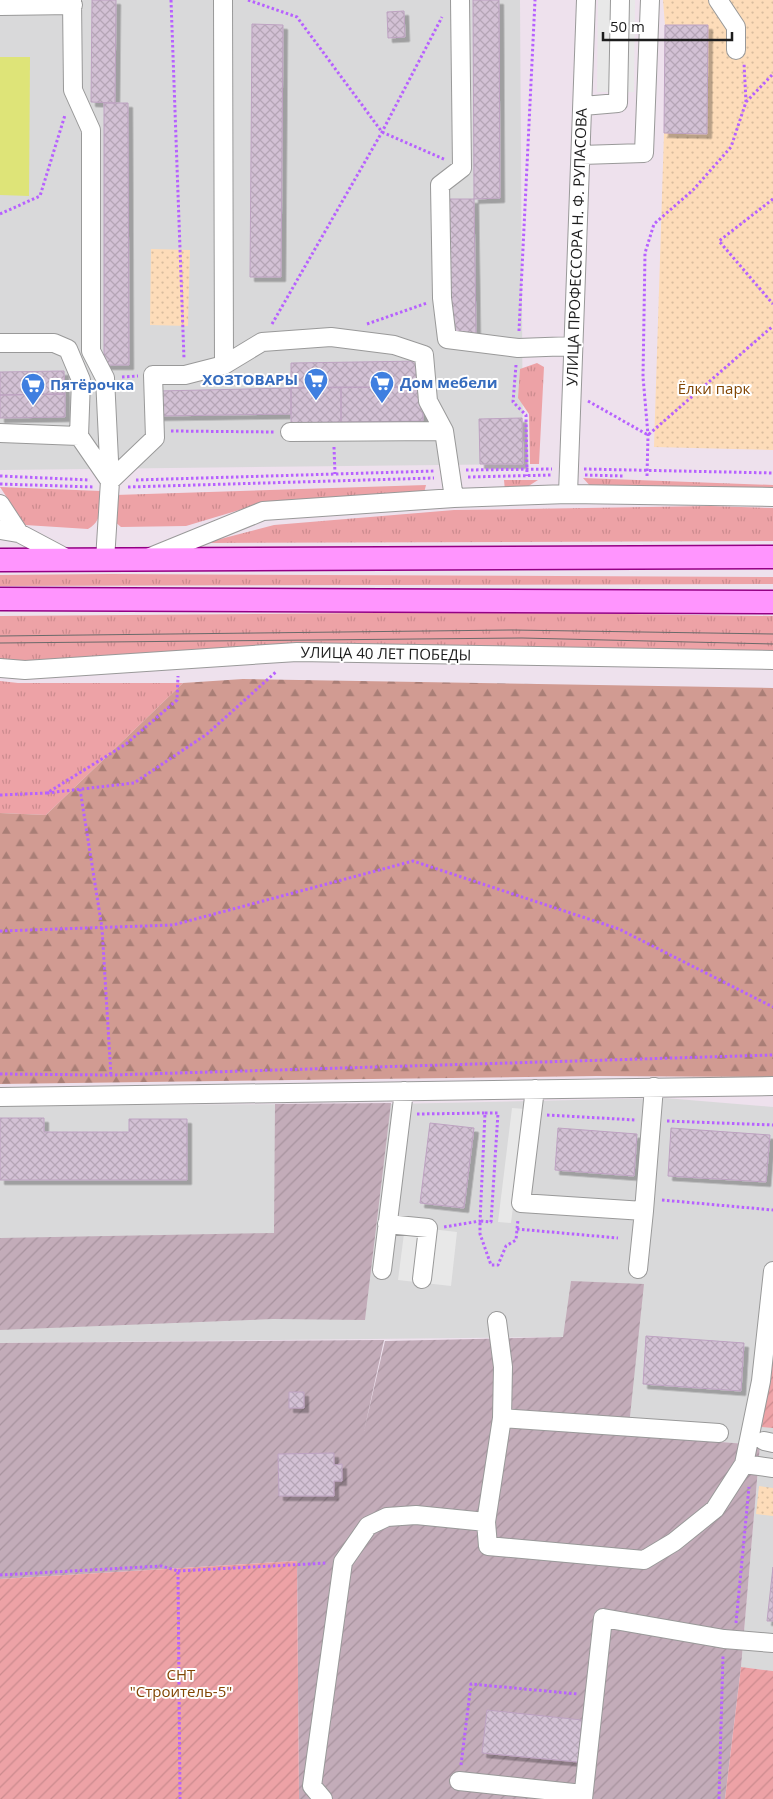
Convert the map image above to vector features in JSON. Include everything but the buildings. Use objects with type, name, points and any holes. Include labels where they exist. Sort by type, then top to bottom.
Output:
[{"type":"main road","points":[[0,560],[773,557]]},
{"type":"main road","points":[[0,599],[773,602]]},
{"type":"street","points":[[223,0],[224,365]]},
{"type":"street","name":"УЛИЦА ПРОФЕССОРА Н. Ф. РУПАСОВА","points":[[568,494],[586,0]]},
{"type":"street","points":[[618,103],[620,0]]},
{"type":"street","points":[[581,155],[644,153],[650,0]]},
{"type":"street","points":[[718,0],[736,27],[740,53]]},
{"type":"street","points":[[0,6],[72,3],[73,90],[91,130],[91,351],[105,378],[109,484],[105,560]]},
{"type":"street","points":[[453,4],[462,168],[440,185],[442,298],[447,339],[518,348],[573,346]]},
{"type":"street","points":[[583,106],[646,100]]},
{"type":"street","points":[[109,484],[156,438],[154,375],[185,375],[224,365],[262,342],[331,337],[394,345],[424,355],[428,401],[444,431],[454,498]]},
{"type":"street","points":[[0,343],[54,344],[68,350],[81,380],[79,436],[109,484]]},
{"type":"street","points":[[286,432],[334,434],[444,431]]},
{"type":"street","points":[[0,433],[79,436]]},
{"type":"street","points":[[143,560],[263,512],[454,498],[568,494],[773,496]]},
{"type":"street","points":[[0,504],[19,534]]},
{"type":"street","points":[[0,530],[19,534],[68,559]]},
{"type":"street","name":"УЛИЦА 40 ЛЕТ ПОБЕДЫ","points":[[0,668],[25,670],[297,652],[773,660]]},
{"type":"street","points":[[0,1097],[773,1086]]},
{"type":"street","points":[[638,1269],[654,1088]]},
{"type":"street","points":[[535,1089],[521,1203],[644,1211]]},
{"type":"street","points":[[382,1270],[404,1091]]},
{"type":"street","points":[[387,1224],[428,1228],[422,1279]]},
{"type":"street","points":[[497,1321],[503,1367],[502,1418],[486,1522],[488,1546],[644,1560],[674,1542],[715,1509],[748,1464],[773,1271]]},
{"type":"street","points":[[502,1418],[719,1433]]},
{"type":"street","points":[[748,1464],[773,1468]]},
{"type":"street","points":[[323,1799],[312,1786],[343,1562],[368,1526],[387,1517],[416,1515],[486,1522]]},
{"type":"street","points":[[459,1781],[583,1797],[603,1618],[730,1639],[773,1643]]},
{"type":"path","points":[[171,0],[185,375]]},
{"type":"path","points":[[248,0],[297,18],[382,132],[462,168]]},
{"type":"path","points":[[527,476],[526,415],[513,402],[518,348],[535,0]]},
{"type":"path","points":[[262,342],[453,4]]},
{"type":"path","points":[[647,476],[648,435],[643,377],[645,253],[654,224],[693,190],[731,147],[746,102],[740,53]]},
{"type":"path","points":[[746,102],[773,74]]},
{"type":"path","points":[[0,214],[40,196],[73,90]]},
{"type":"path","points":[[773,200],[720,241],[773,304]]},
{"type":"path","points":[[359,327],[442,298]]},
{"type":"path","points":[[648,435],[773,326]]},
{"type":"path","points":[[105,378],[154,375]]},
{"type":"path","points":[[571,391],[648,435]]},
{"type":"path","points":[[156,431],[286,432]]},
{"type":"path","points":[[334,434],[335,474]]},
{"type":"path","points":[[0,484],[109,484],[450,474],[527,469],[627,476]]},
{"type":"path","points":[[0,476],[109,484],[335,474],[527,476],[568,471],[647,470],[773,473]]},
{"type":"path","points":[[637,476],[656,477]]},
{"type":"path","points":[[0,795],[47,793],[134,783],[207,734],[297,652]]},
{"type":"path","points":[[47,793],[126,744],[177,700],[178,660]]},
{"type":"path","points":[[80,789],[102,928],[112,1094]]},
{"type":"path","points":[[0,931],[173,925],[413,861],[619,930],[773,1007]]},
{"type":"path","points":[[0,1074],[111,1076],[773,1055]]},
{"type":"path","points":[[485,1113],[480,1234],[491,1264],[498,1265],[506,1246],[516,1240],[521,1203]]},
{"type":"path","points":[[407,1114],[498,1113],[491,1222],[480,1221],[428,1228]]},
{"type":"path","points":[[517,1229],[618,1238]]},
{"type":"path","points":[[718,1799],[730,1639],[748,1464]]},
{"type":"path","points":[[0,1575],[162,1566],[178,1571],[343,1562]]},
{"type":"path","points":[[178,1571],[180,1799]]},
{"type":"path","points":[[459,1781],[471,1684],[594,1696]]},
{"type":"shaded area","points":[[0,0],[520,0],[523,464],[0,470]]},
{"type":"shaded area","points":[[598,0],[635,0],[634,92],[597,92]]},
{"type":"shaded area","points":[[665,1098],[773,1107],[773,1671],[741,1667],[760,1445],[628,1435],[563,1337],[0,1343],[0,1105],[390,1104]]},
{"type":"shaded area","points":[[391,1103],[365,1320],[273,1319],[0,1330],[0,1238],[274,1233],[275,1104]]},
{"type":"shaded area","points":[[512,1108],[525,1109],[511,1223],[498,1222]]},
{"type":"shaded area","points":[[405,1226],[457,1232],[451,1286],[398,1280]]},
{"type":"shaded area","points":[[571,1281],[644,1284],[628,1435],[760,1445],[741,1667],[725,1799],[299,1799],[297,1561],[0,1579],[0,1343],[384,1340],[364,1431],[385,1341],[563,1337]]},
{"type":"green space","name":"Ёлки парк","points":[[663,0],[773,0],[773,450],[654,447],[664,133],[707,134],[707,25],[665,25]]},
{"type":"green space","points":[[0,57],[30,57],[29,196],[0,195]]},
{"type":"green space","points":[[151,249],[190,250],[188,326],[150,325]]},
{"type":"green space","points":[[537,363],[544,367],[539,464],[530,464],[529,414],[518,398],[520,369]]},
{"type":"green space","points":[[583,478],[773,485],[773,492],[592,488]]},
{"type":"green space","points":[[504,480],[538,480],[527,487],[505,491]]},
{"type":"green space","points":[[426,485],[424,493],[266,502],[186,526],[121,527],[114,521],[115,495]]},
{"type":"green space","points":[[0,487],[101,491],[98,517],[93,526],[88,529],[25,525]]},
{"type":"green space","points":[[710,506],[773,508],[773,541],[205,543],[274,525],[454,510]]},
{"type":"green space","points":[[0,575],[773,577],[773,584],[0,586]]},
{"type":"green space","points":[[483,612],[773,616],[773,652],[0,662],[0,616]]},
{"type":"green space","points":[[243,679],[773,688],[773,1077],[597,1076],[0,1084],[0,813],[46,815],[183,683]]},
{"type":"green space","points":[[0,681],[18,683],[183,683],[46,815],[0,813]]},
{"type":"green space","points":[[773,1330],[773,1428],[762,1427]]},
{"type":"green space","points":[[759,1486],[773,1488],[773,1516],[756,1514]]},
{"type":"green space","name":"СНТ \"Строитель-5\"","points":[[297,1561],[299,1799],[0,1799],[0,1579]]},
{"type":"green space","points":[[741,1667],[773,1671],[773,1799],[725,1799]]},
{"type":"tram line","points":[[0,636],[512,630],[773,634]]},
{"type":"tram line","points":[[0,643],[522,638],[773,644]]},
{"type":"place","name":"ХОЗТОВАРЫ","points":[[316,401]]},
{"type":"place","name":"Дом мебели","points":[[382,404]]},
{"type":"place","name":"Пятёрочка","points":[[33,406]]}]
